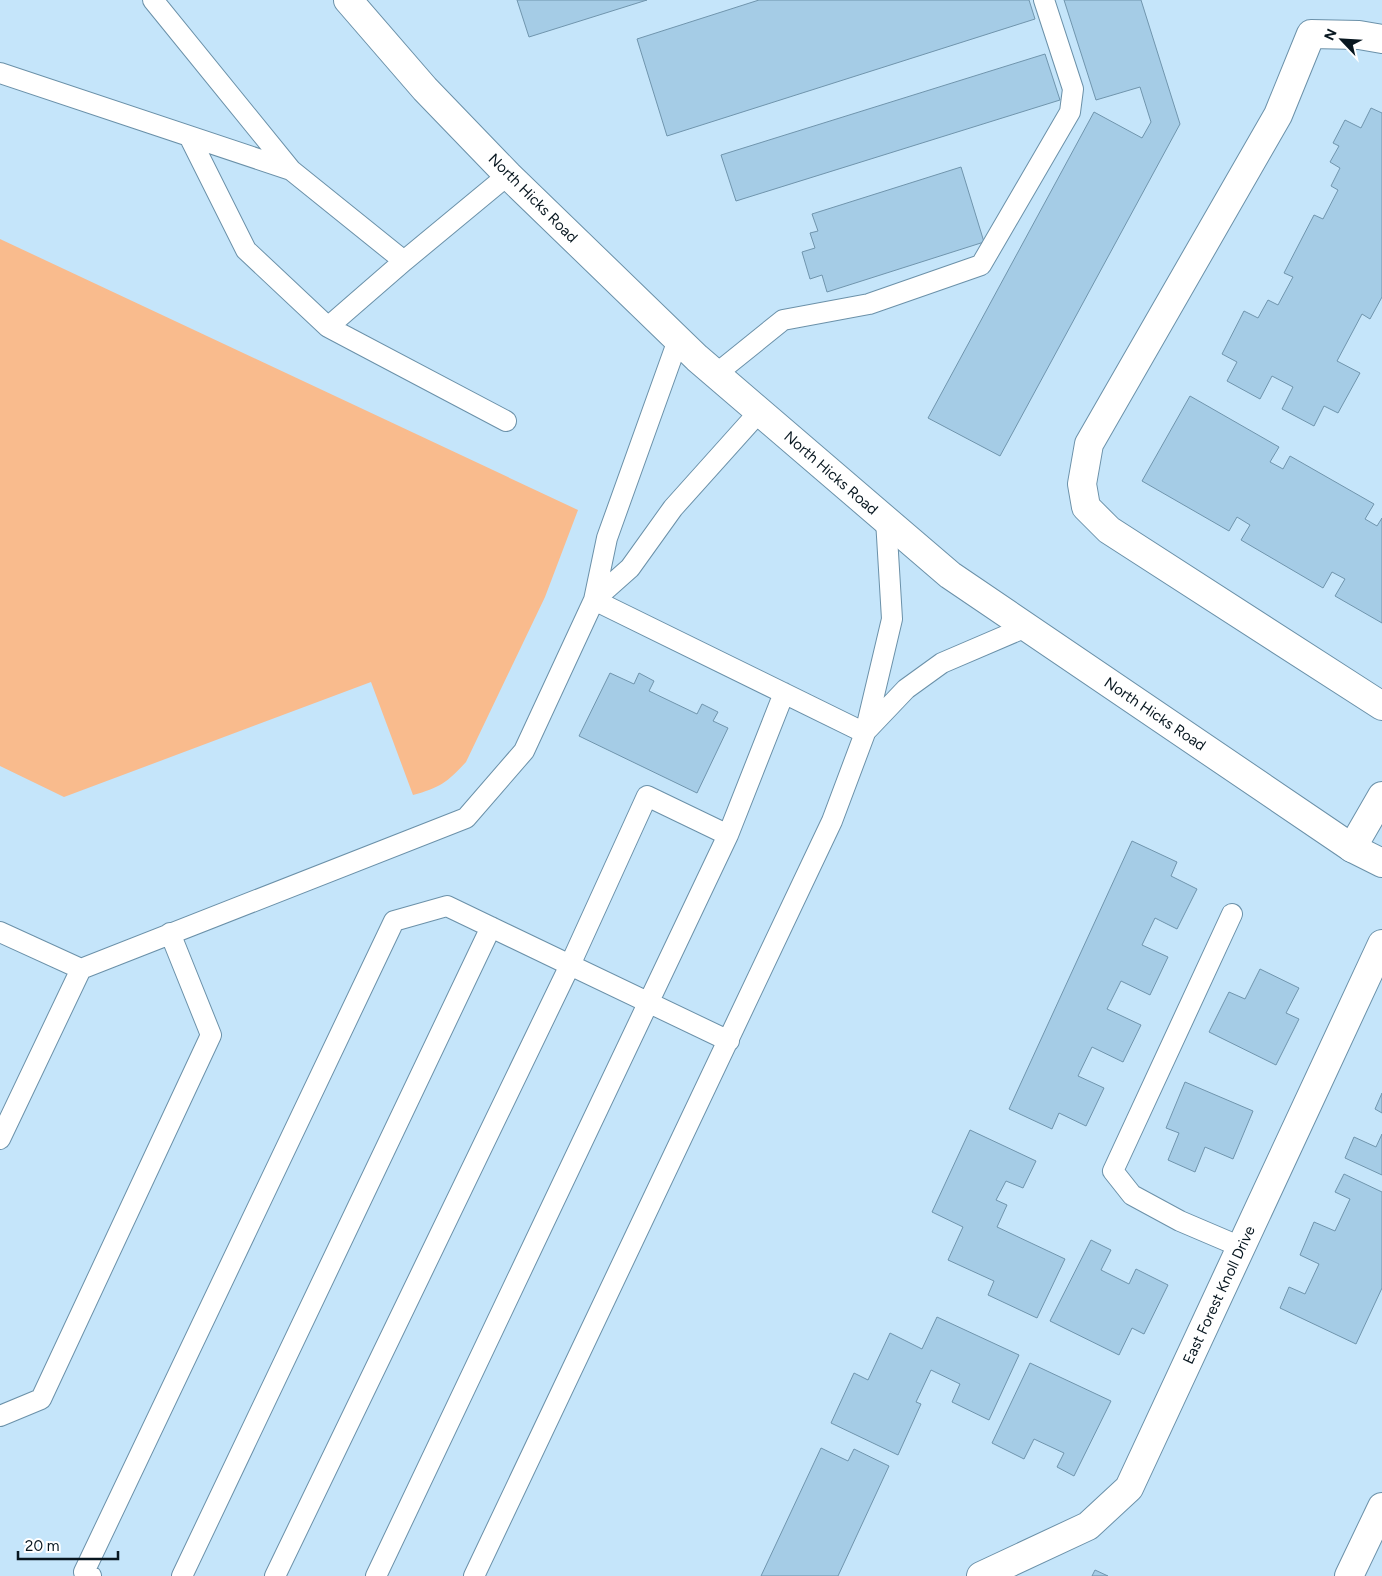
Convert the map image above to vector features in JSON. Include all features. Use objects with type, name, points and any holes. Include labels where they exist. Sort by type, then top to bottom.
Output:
[{"type":"street","name":"North Hicks Road","points":[[348,0],[425,89],[508,175],[678,340],[950,575],[1352,848],[1382,863]]},
{"type":"street","points":[[1382,39],[1359,35],[1311,34],[1278,115],[1089,444],[1082,484],[1086,507],[1109,530],[1382,706]]},
{"type":"street","points":[[1352,848],[1382,796]]},
{"type":"street","name":"East Forest Knoll Drive","points":[[982,1576],[1088,1526],[1129,1488],[1382,944]]},
{"type":"street","points":[[1349,1576],[1382,1507]]},
{"type":"lane","points":[[153,0],[291,170],[404,261]]},
{"type":"lane","points":[[716,374],[783,320],[869,304],[981,266],[1070,112],[1073,89],[1044,0]]},
{"type":"lane","points":[[0,73],[291,170]]},
{"type":"lane","points":[[189,136],[246,250],[328,328],[506,421]]},
{"type":"lane","points":[[328,328],[404,261],[508,175]]},
{"type":"lane","points":[[0,1139],[81,969],[466,818],[524,751],[594,600],[607,538],[678,340]]},
{"type":"lane","points":[[594,600],[630,568],[673,508],[760,412]]},
{"type":"lane","points":[[474,1576],[832,821],[864,733],[892,619],[886,520]]},
{"type":"lane","points":[[594,600],[864,733]]},
{"type":"lane","points":[[864,733],[906,688],[942,663],[1026,627]]},
{"type":"lane","points":[[376,1576],[728,835],[784,693]]},
{"type":"lane","points":[[275,1576],[570,965],[647,796],[728,835]]},
{"type":"lane","points":[[92,1576],[84,1572],[394,921],[447,906],[729,1041]]},
{"type":"lane","points":[[1232,914],[1113,1171],[1132,1195],[1180,1221],[1241,1247]]},
{"type":"lane","points":[[182,1576],[491,927]]},
{"type":"lane","points":[[0,932],[81,969]]},
{"type":"lane","points":[[0,1416],[41,1399],[211,1035],[170,933]]},
{"type":"shaded area","points":[[0,239],[578,510],[545,597],[466,762],[454,775],[430,790],[413,795],[371,682],[64,797],[0,766]]},
{"type":"building","points":[[517,0],[647,0],[529,37]]},
{"type":"building","points":[[759,0],[1029,0],[1035,19],[667,136],[637,39]]},
{"type":"building","points":[[1064,0],[1141,0],[1180,124],[1000,456],[928,418],[1094,112],[1142,138],[1151,122],[1140,87],[1096,100]]},
{"type":"building","points":[[1045,54],[1060,100],[736,201],[721,155]]},
{"type":"building","points":[[1371,108],[1382,113],[1382,297],[1370,319],[1362,314],[1337,361],[1360,373],[1338,413],[1324,406],[1314,426],[1282,409],[1293,387],[1272,376],[1260,399],[1227,381],[1237,362],[1222,354],[1244,311],[1258,318],[1268,300],[1278,305],[1293,277],[1284,273],[1314,215],[1323,219],[1338,190],[1331,186],[1340,168],[1330,162],[1339,146],[1333,143],[1345,120],[1361,128]]},
{"type":"building","points":[[961,167],[984,242],[827,292],[822,275],[810,279],[802,252],[815,248],[810,233],[818,231],[812,214]]},
{"type":"building","points":[[1190,396],[1279,447],[1270,462],[1283,469],[1290,456],[1374,504],[1365,519],[1377,526],[1382,518],[1382,623],[1335,596],[1345,579],[1332,572],[1323,588],[1241,540],[1250,525],[1237,517],[1229,531],[1142,481]]},
{"type":"building","points":[[610,673],[634,684],[639,673],[654,681],[649,691],[697,714],[702,704],[718,712],[713,721],[728,728],[697,793],[579,736]]},
{"type":"building","points":[[1132,841],[1177,862],[1171,876],[1197,889],[1177,929],[1155,918],[1142,945],[1168,957],[1150,995],[1121,981],[1107,1009],[1141,1025],[1123,1062],[1092,1047],[1078,1076],[1104,1088],[1086,1126],[1059,1113],[1052,1129],[1009,1109]]},
{"type":"building","points":[[1260,969],[1299,988],[1286,1013],[1299,1019],[1276,1065],[1209,1032],[1229,992],[1245,999]]},
{"type":"building","points":[[1185,1082],[1253,1111],[1233,1159],[1205,1147],[1195,1172],[1168,1160],[1179,1133],[1166,1128]]},
{"type":"building","points":[[1382,1093],[1382,1113],[1375,1109]]},
{"type":"building","points":[[970,1130],[1036,1161],[1023,1188],[1006,1181],[996,1200],[1007,1205],[997,1227],[1065,1259],[1037,1318],[988,1295],[994,1281],[948,1260],[963,1227],[932,1212]]},
{"type":"building","points":[[1382,1134],[1382,1175],[1345,1158],[1354,1137],[1376,1147]]},
{"type":"building","points":[[1344,1174],[1382,1192],[1382,1288],[1356,1344],[1280,1308],[1289,1287],[1305,1294],[1319,1264],[1300,1255],[1314,1222],[1335,1231],[1350,1199],[1335,1192]]},
{"type":"building","points":[[1091,1240],[1111,1250],[1101,1270],[1129,1284],[1136,1269],[1168,1285],[1144,1334],[1132,1328],[1119,1355],[1050,1321]]},
{"type":"building","points":[[937,1317],[1019,1355],[989,1420],[952,1402],[960,1384],[931,1370],[916,1402],[921,1404],[898,1455],[831,1423],[854,1373],[868,1380],[890,1333],[922,1349]]},
{"type":"building","points":[[1030,1363],[1111,1401],[1074,1476],[1057,1467],[1064,1453],[1034,1439],[1024,1459],[992,1443]]},
{"type":"building","points":[[821,1448],[848,1461],[854,1449],[889,1466],[838,1576],[761,1576]]},
{"type":"building","points":[[1095,1570],[1108,1576],[1092,1576]]}]
